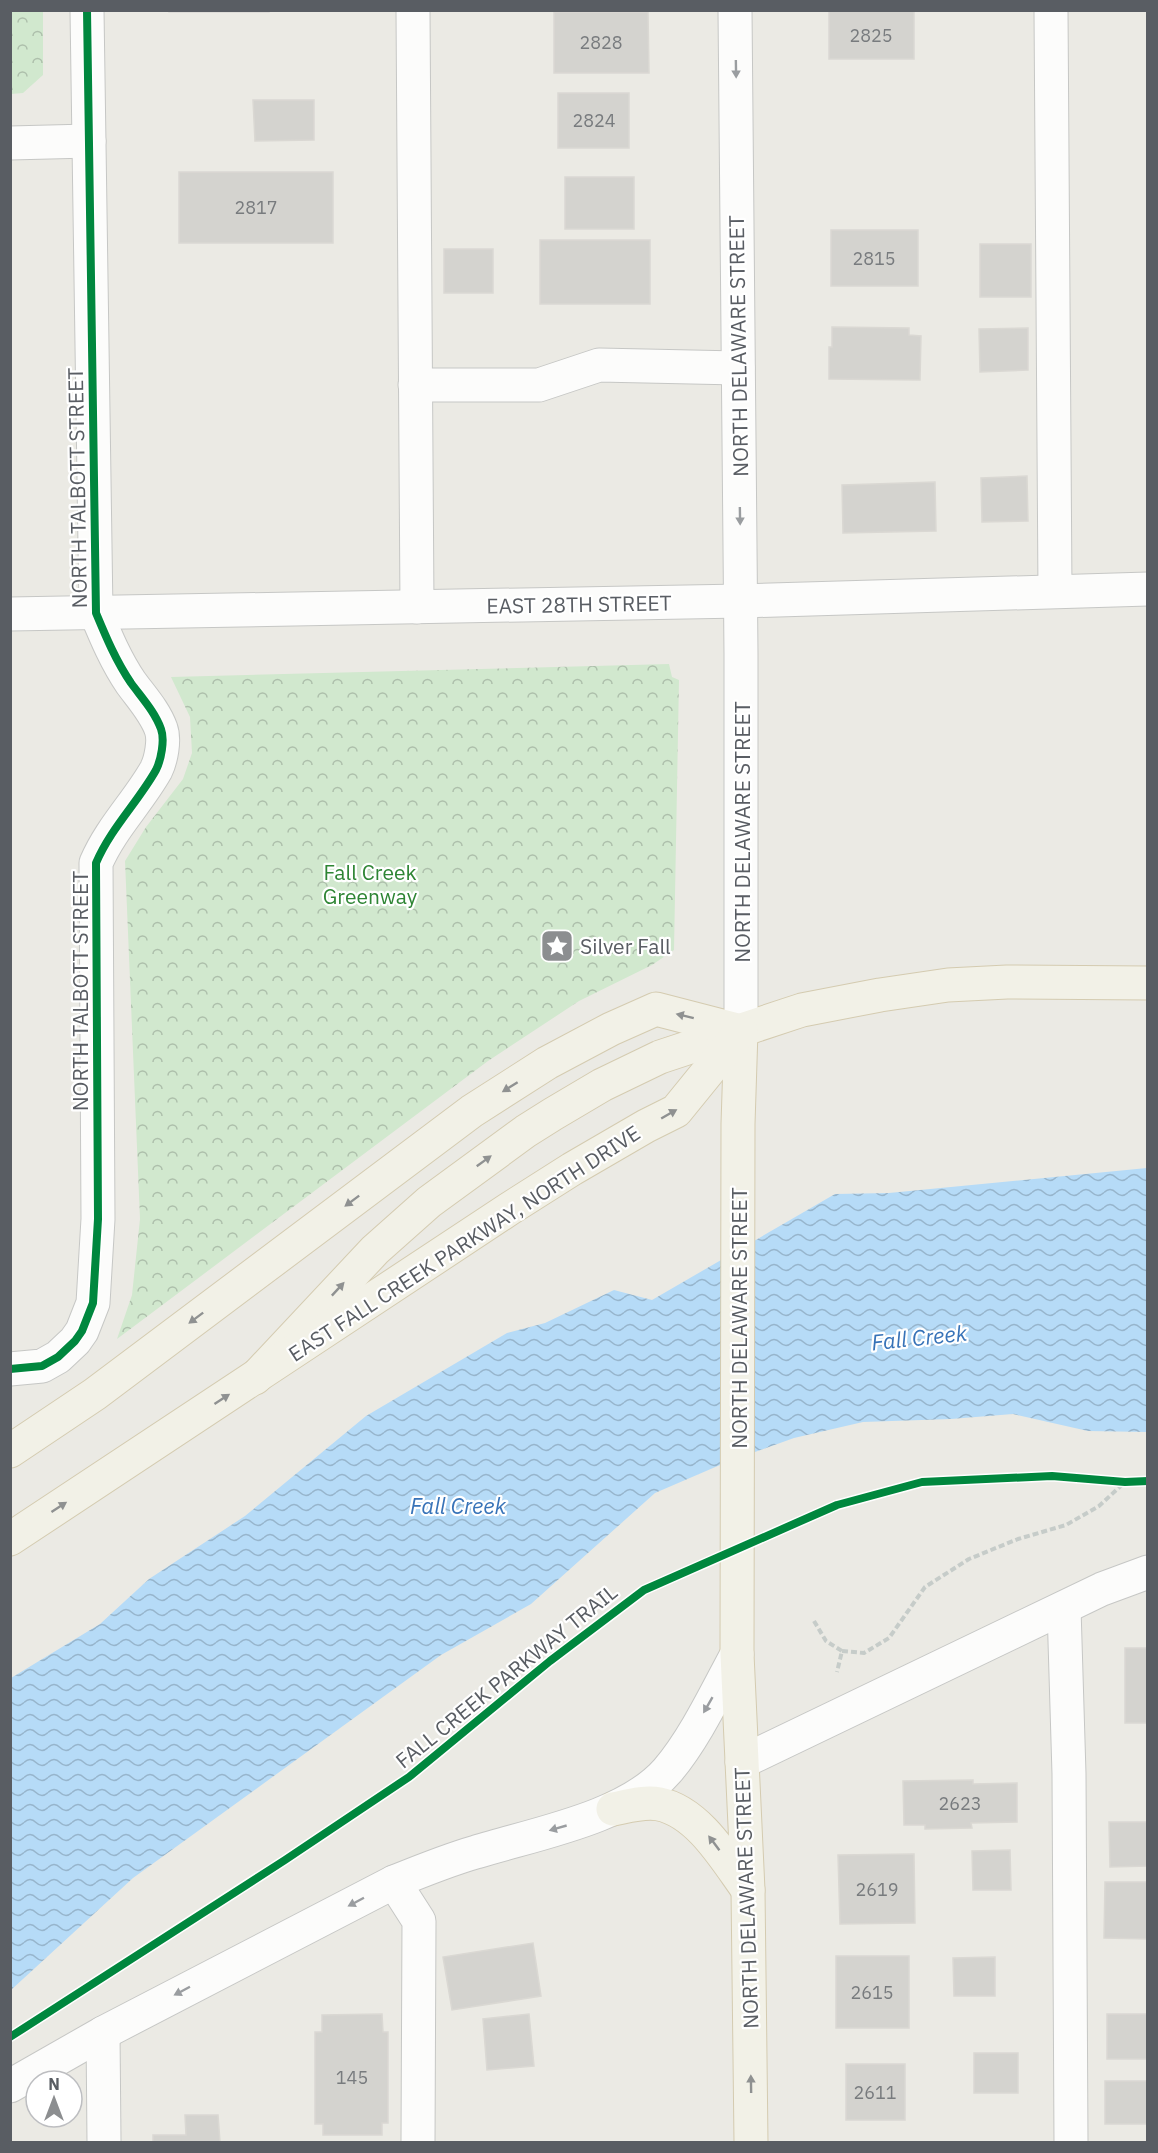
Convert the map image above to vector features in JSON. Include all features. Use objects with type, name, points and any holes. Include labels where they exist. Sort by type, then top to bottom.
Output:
[{"type":"main road","points":[[255,1378],[375,1250],[429,1202],[526,1131],[602,1085],[660,1057],[802,1011],[835,1003],[948,985],[1007,982],[1148,983]]},
{"type":"main road","points":[[10,1451],[95,1394],[472,1112],[547,1064],[612,1029],[656,1009],[741,1030]]},
{"type":"main road","name":"NORTH DELAWARE STREET","points":[[741,1030],[738,1638],[748,1890],[751,2142]]},
{"type":"main road","name":"EAST FALL CREEK PARKWAY, NORTH DRIVE","points":[[10,1539],[572,1169],[646,1126],[676,1112],[741,1030]]},
{"type":"main road","points":[[613,1809],[641,1804],[660,1804],[675,1810],[706,1832],[748,1890]]},
{"type":"street","name":"NORTH TALBOTT STREET","points":[[10,1370],[42,1366],[58,1357],[75,1341],[87,1322],[93,1303],[98,1207],[96,863],[105,844],[156,768],[162,748],[162,731],[152,711],[130,682],[114,654],[96,613],[87,10]]},
{"type":"street","points":[[412,10],[417,607]]},
{"type":"street","name":"NORTH DELAWARE STREET","points":[[735,10],[741,601],[741,1030]]},
{"type":"street","points":[[1051,10],[1055,591]]},
{"type":"street","points":[[10,143],[89,141]]},
{"type":"street","points":[[416,385],[539,385],[599,365],[738,368]]},
{"type":"street","name":"EAST 28TH STREET","points":[[10,614],[741,601],[1148,589]]},
{"type":"street","points":[[742,1762],[1102,1589],[1148,1572]]},
{"type":"street","points":[[1064,1608],[1069,1774],[1071,2142]]},
{"type":"street","name":"NORTH DELAWARE STREET","points":[[10,2086],[103,2033],[394,1882],[434,1865],[587,1820],[613,1809],[646,1789],[666,1773],[683,1751],[738,1638]]},
{"type":"street","points":[[394,1882],[419,1921],[418,2142]]},
{"type":"street","points":[[103,2033],[104,2142]]},
{"type":"path","points":[[1115,1481],[1136,1482]]},
{"type":"path","points":[[842,1651],[864,1653],[889,1638],[925,1587],[969,1559],[1018,1539],[1066,1525],[1099,1506],[1125,1482]]},
{"type":"green space","points":[[10,11],[43,11],[43,75],[23,93],[11,94]]},
{"type":"green space","name":"Fall Creek Greenway","points":[[669,664],[672,677],[679,680],[674,950],[652,965],[579,1001],[488,1061],[117,1339],[132,1295],[140,1219],[125,861],[146,827],[183,779],[192,753],[190,717],[171,677]]},
{"type":"water","name":"Fall Creek","points":[[1147,1168],[1147,1432],[1088,1431],[1013,1414],[863,1422],[794,1438],[727,1462],[655,1493],[531,1604],[441,1655],[133,1878],[11,1990],[11,1678],[100,1624],[149,1579],[245,1516],[366,1416],[507,1333],[545,1323],[614,1290],[652,1300],[835,1194],[889,1193]]},
{"type":"building","points":[[169,10],[269,10],[269,12],[169,12]]},
{"type":"building","points":[[829,10],[914,10],[914,59],[829,59]]},
{"type":"building","points":[[554,12],[648,12],[649,73],[554,73]]},
{"type":"building","points":[[558,93],[629,93],[629,148],[558,148]]},
{"type":"building","points":[[253,100],[314,100],[314,140],[255,141]]},
{"type":"building","points":[[179,172],[333,172],[333,243],[179,243]]},
{"type":"building","points":[[565,177],[634,177],[634,229],[565,229]]},
{"type":"building","points":[[831,230],[918,230],[918,286],[831,286]]},
{"type":"building","points":[[540,240],[650,240],[650,304],[540,304]]},
{"type":"building","points":[[980,244],[1031,244],[1031,297],[980,297]]},
{"type":"building","points":[[444,249],[493,249],[493,293],[444,293]]},
{"type":"building","points":[[832,327],[909,328],[909,335],[921,336],[920,380],[829,379],[829,347],[832,347]]},
{"type":"building","points":[[1028,328],[1028,370],[980,372],[979,329]]},
{"type":"building","points":[[1027,476],[1028,521],[982,522],[981,478]]},
{"type":"building","points":[[935,482],[936,531],[843,533],[842,485]]},
{"type":"building","points":[[1125,1648],[1148,1648],[1148,1723],[1125,1723]]},
{"type":"building","points":[[973,1780],[973,1784],[1017,1783],[1017,1822],[971,1823],[972,1828],[925,1829],[925,1825],[904,1825],[903,1781]]},
{"type":"building","points":[[1109,1822],[1148,1822],[1148,1866],[1110,1867]]},
{"type":"building","points":[[1010,1850],[1011,1890],[973,1890],[972,1851]]},
{"type":"building","points":[[914,1854],[915,1923],[840,1924],[838,1855]]},
{"type":"building","points":[[1105,1882],[1148,1882],[1148,1939],[1104,1938]]},
{"type":"building","points":[[533,1943],[541,1996],[452,2010],[443,1957]]},
{"type":"building","points":[[836,1956],[909,1956],[909,2028],[836,2028]]},
{"type":"building","points":[[995,1957],[995,1996],[954,1996],[953,1958]]},
{"type":"building","points":[[382,2014],[383,2032],[388,2032],[388,2123],[382,2123],[382,2135],[323,2135],[323,2124],[315,2124],[315,2032],[322,2032],[322,2015]]},
{"type":"building","points":[[529,2014],[534,2066],[487,2070],[483,2019]]},
{"type":"building","points":[[1107,2014],[1148,2014],[1148,2059],[1107,2059]]},
{"type":"building","points":[[974,2053],[1018,2053],[1018,2093],[974,2093]]},
{"type":"building","points":[[846,2064],[905,2064],[905,2120],[846,2120]]},
{"type":"building","points":[[1105,2081],[1148,2081],[1148,2124],[1105,2124]]},
{"type":"building","points":[[185,2115],[218,2115],[220,2142],[153,2142],[153,2135],[186,2135]]},
{"type":"cycle path","points":[[10,1369],[42,1366],[58,1357],[82,1331],[93,1303],[98,1219],[96,863],[109,838],[156,770],[162,744],[162,734],[152,711],[121,666],[96,613],[87,10]]},
{"type":"cycle path","name":"FALL CREEK PARKWAY TRAIL","points":[[10,2037],[285,1860],[409,1777],[550,1661],[644,1590],[837,1505],[922,1482],[1052,1476],[1125,1482],[1148,1481]]},
{"type":"place","name":"Silver Fall","points":[[557,946]]}]
